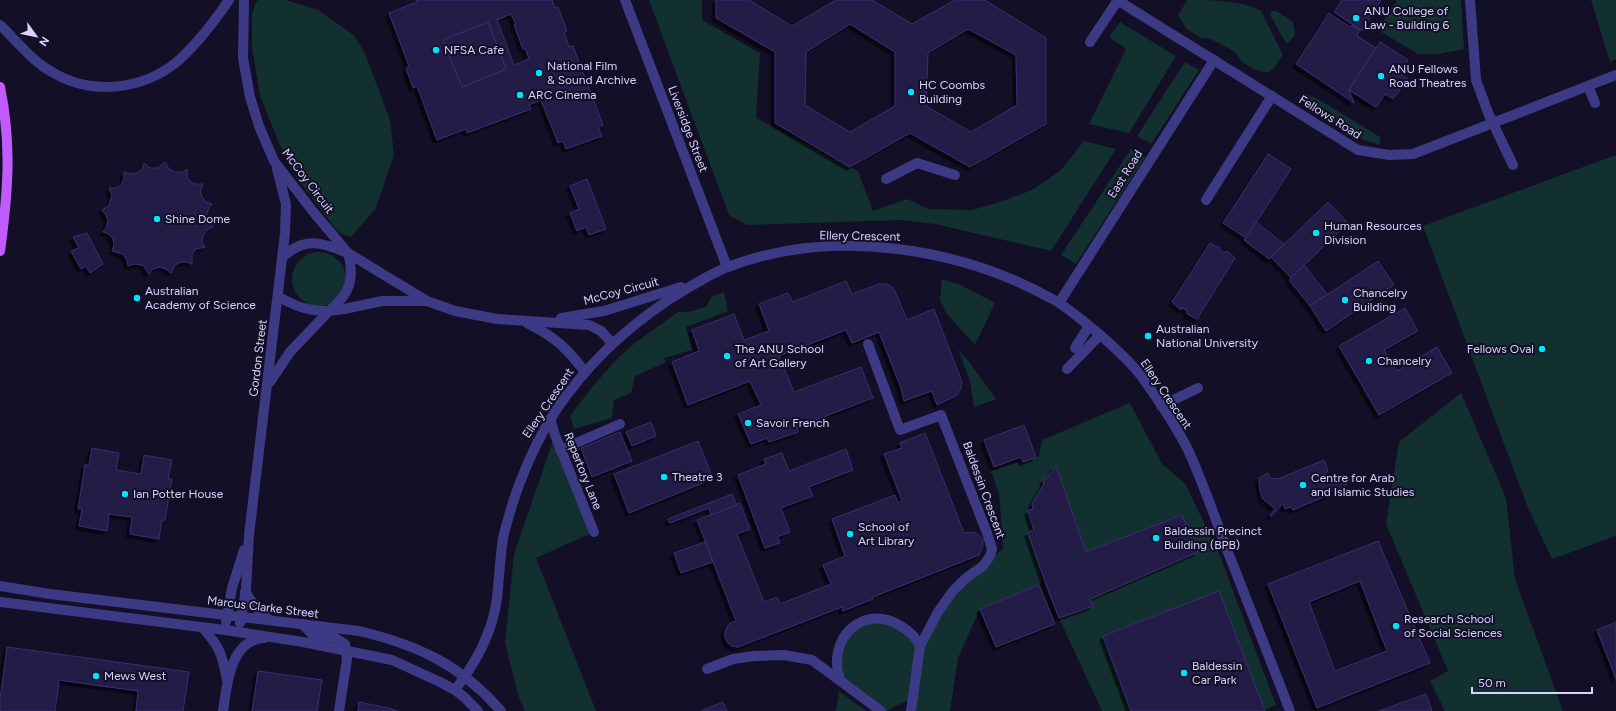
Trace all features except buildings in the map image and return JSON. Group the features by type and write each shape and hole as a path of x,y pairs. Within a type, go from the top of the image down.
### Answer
{"main road":[{"path":"0,87 8,138 4,162 0,251"}],"street":[{"path":"0,25 35,60 59,76 74,82 93,86 121,86 148,79 167,69 178,61 204,34 229,0"},
{"name":"McCoy Circuit","path":"244,0 243,58 250,97 259,126 274,161 305,202 348,253 352,270 349,286 342,298 329,311"},
{"name":"Liversidge Street","path":"625,0 727,267"},
{"path":"1090,42 1118,0"},
{"name":"Fellows Road","path":"1118,0 1358,150 1389,155 1413,154 1616,75"},
{"path":"1470,0 1476,80 1493,123 1513,165"},
{"name":"East Road","path":"1059,303 1214,60"},
{"path":"1588,86 1595,103"},
{"path":"1206,200 1272,96"},
{"name":"Gordon Street","path":"239,632 245,592 249,535 286,233 286,204 274,161"},
{"path":"886,179 917,163 955,176"},
{"name":"McCoy Circuit","path":"283,257 297,247 312,243 328,245 348,253 427,301 465,314 497,320 577,323 588,325 601,331 612,343"},
{"name":"Ellery Crescent","path":"455,690 465,677 486,641 497,599 504,536 519,483 532,450 550,419 585,372 612,343 651,312 699,281 727,267 766,255 806,249 870,247 902,248 956,260 1006,276 1059,303 1115,348 1140,375 1162,406 1188,449 1290,711"},
{"name":"McCoy Circuit","path":"526,322 604,312 699,281"},
{"name":"McCoy Circuit","path":"279,297 295,306 305,309 329,311 382,301 427,301"},
{"path":"268,386 290,352 329,311"},
{"name":"McCoy Circuit","path":"526,322 563,345 585,372"},
{"path":"1075,348 1089,326"},
{"path":"1067,368 1100,335"},
{"name":"Baldessin Crescent","path":"868,344 900,430 941,415 987,532 992,549 990,556 983,566 966,578 952,592 938,612 920,646 910,711"},
{"path":"1162,406 1198,388"},
{"name":"Repertory Lane","path":"550,419 560,450 594,532"},
{"path":"560,450 620,424"},
{"name":"Gordon Street","path":"225,630 232,588 249,535"},
{"name":"Marcus Clarke Street","path":"0,586 50,594 360,631 391,639 446,663 486,694 501,711"},
{"path":"245,592 258,610 269,620"},
{"path":"0,602 239,632 347,650 392,660 455,690 478,711"},
{"path":"840,680 837,667 837,652 844,636 859,623 865,620 878,619 891,621 907,630 920,646"},
{"path":"302,624 313,635 330,637 340,640 345,644 347,659 339,711"},
{"path":"202,627 215,641 220,651 227,682"},
{"path":"223,711 227,682 236,657 244,645 258,638 270,637"},
{"path":"707,669 733,659 754,656 784,655 812,660 881,711"}],"green space":[{"path":"258,0 286,0 318,10 355,36 366,56 390,120 394,155 376,208 351,237 338,232 300,182 279,143 260,96 252,47 252,14"},
{"path":"649,0 702,0 702,20 760,53 756,118 858,171 873,211 907,199 928,209 972,210 1003,201 1032,190 1061,170 1084,141 1116,149 1051,251 935,224 902,220 747,225 729,215"},
{"path":"1187,0 1235,3 1253,7 1261,11 1283,55 1274,68 1269,72 1254,69 1242,62 1235,52 1225,46 1208,38 1201,38 1187,29 1178,16"},
{"path":"1397,0 1461,0 1464,49 1439,54 1418,54 1378,30"},
{"path":"1591,0 1616,0 1616,59 1610,62"},
{"path":"1272,11 1276,11 1293,22 1295,35 1289,42 1287,43 1284,40 1270,14"},
{"path":"1120,22 1176,56 1129,133 1089,124 1126,49 1109,37"},
{"path":"1185,62 1199,70 1151,144 1137,136"},
{"path":"1305,94 1318,99 1380,137 1380,145 1362,139 1307,105"},
{"path":"1131,149 1145,157 1076,264 1061,255"},
{"name":"Fellows Oval","path":"1616,155 1616,536 1552,559 1528,508 1423,226"},
{"path":"319,252 329,254 338,260 344,269 346,279 344,289 338,298 329,304 319,306 309,304 300,298 294,289 292,279 294,269 300,260 309,254"},
{"path":"942,279 961,285 995,303 975,345 947,314 940,300"},
{"path":"724,292 728,311 686,327 692,350 664,358 666,362 635,376 631,393 614,400 612,418 574,429 570,416 593,386 616,360 636,342 678,312 687,312 706,307 712,296"},
{"path":"958,349 996,399 974,407 970,381"},
{"path":"1461,393 1506,498 1515,579 1563,711 1445,711 1430,681 1448,671 1386,524 1399,442"},
{"path":"1130,403 1162,464 1185,483 1220,556 1276,705 1264,710 1219,591 1103,636 1131,711 1102,711 1059,618 1092,606 1090,599 1198,552 1181,515 1086,552 1056,467 1048,477 1043,480 1044,484 1032,504 1033,509 1028,511 1042,581 1039,585 980,609 958,658 950,711 911,711 912,698 886,711 881,711 840,680 841,642 848,631 885,619 917,641 938,612 1003,548 999,494 991,471 1039,456 1042,440"},
{"path":"555,435 594,532 536,558 596,711 525,711 519,698 505,643 514,554"},
{"path":"839,691 866,711 836,711"}],"place":[{"name":"ANU College of Law - Building 6","path":"1356,18"},
{"name":"NFSA Cafe","path":"436,50"},
{"name":"National Film & Sound Archive","path":"539,73"},
{"name":"ANU Fellows Road Theatres","path":"1381,76"},
{"name":"HC Coombs Building","path":"911,92"},
{"name":"ARC Cinema","path":"520,95"},
{"name":"Shine Dome","path":"157,219"},
{"name":"Human Resources Division","path":"1316,233"},
{"name":"Australian Academy of Science","path":"137,298"},
{"name":"Chancelry Building","path":"1345,300"},
{"name":"Australian National University","path":"1148,336"},
{"name":"Fellows Oval","path":"1542,349"},
{"name":"The ANU School of Art Gallery","path":"727,356"},
{"name":"Chancelry","path":"1369,361"},
{"name":"Savoir French","path":"748,423"},
{"name":"Theatre 3","path":"664,477"},
{"name":"Centre for Arab and Islamic Studies","path":"1303,485"},
{"name":"Ian Potter House","path":"125,494"},
{"name":"School of Art Library","path":"850,534"},
{"name":"Baldessin Precinct Building (BPB)","path":"1156,538"},
{"name":"Research School of Social Sciences","path":"1396,626"},
{"name":"Baldessin Car Park","path":"1184,673"},
{"name":"Mews West","path":"96,676"}]}
